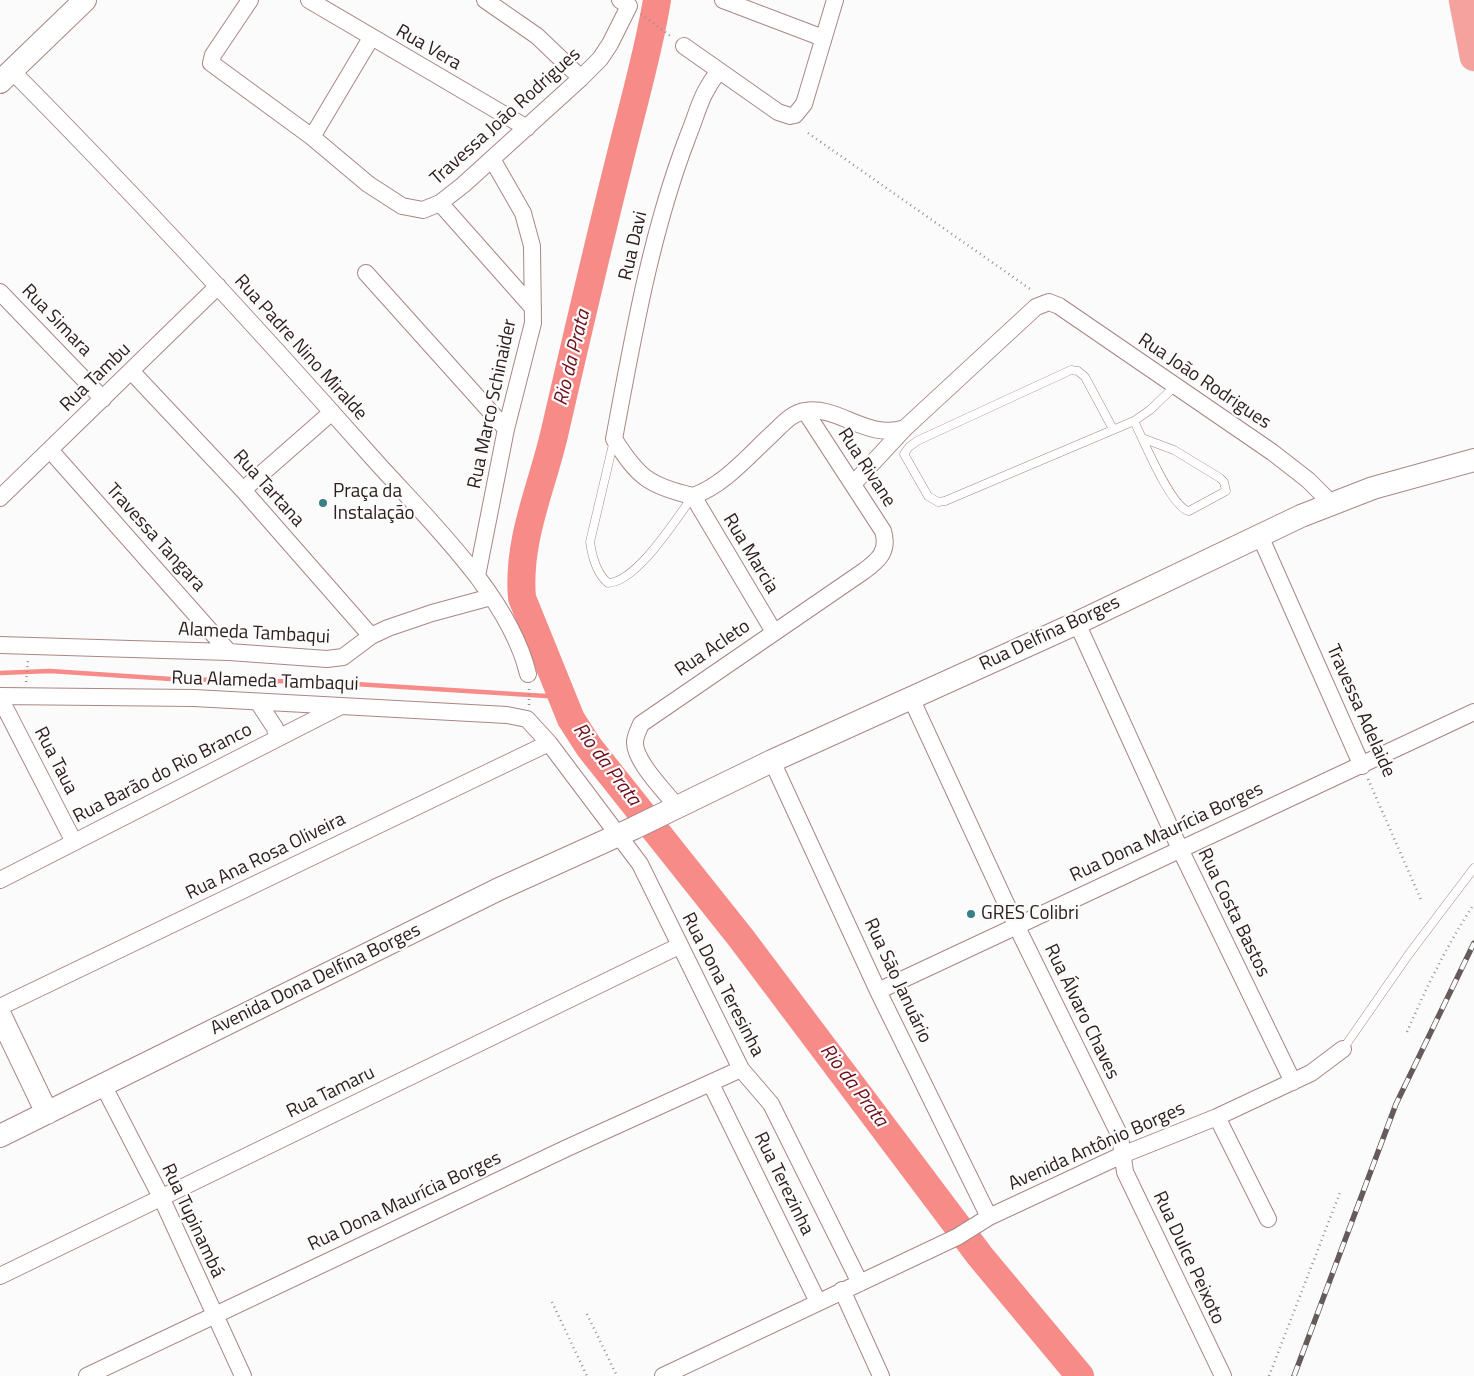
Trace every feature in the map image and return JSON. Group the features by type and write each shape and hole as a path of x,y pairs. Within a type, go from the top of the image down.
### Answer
{"highway":[{"path":"1463,0 1474,57"}],"street":[{"path":"6,76 85,0"},
{"name":"Travessa Joāo Rodrigues","path":"250,0 213,55 211,62 215,67 312,137 352,172 402,206 423,210 440,203 527,128 581,78 600,59 630,6"},
{"name":"Rua Vera","path":"309,0 370,38 527,128"},
{"path":"486,0 537,36 581,78"},
{"path":"724,0 823,38"},
{"path":"678,41 778,112 790,116 795,115 804,104 835,0"},
{"path":"312,137 370,38"},
{"name":"Rua Davi","path":"614,439 638,318 672,178 703,93 720,71"},
{"name":"Rua Padre Nino Miralde","path":"6,76 112,173 218,286 477,576 520,645 529,680"},
{"name":"Rua Marco Schinaider","path":"477,576 506,429 533,324 532,246 526,221 516,198 492,159"},
{"path":"440,203 533,308"},
{"path":"366,273 506,429"},
{"name":"Rua Tambu","path":"0,498 104,399 218,286"},
{"name":"Rua Simara","path":"0,292 104,399"},
{"path":"854,483 905,428 1036,307 1049,302"},
{"name":"Rua João Rodrigues","path":"1049,302 1059,306 1294,468 1331,503"},
{"name":"Rua Tartana","path":"131,371 243,490 372,636"},
{"path":"805,411 829,414 884,432 905,428"},
{"name":"Rua Davi","path":"693,496 721,480 788,419 805,411"},
{"name":"Rua Rivane","path":"805,411 884,531 885,549"},
{"path":"243,490 332,412"},
{"path":"614,439 635,469 649,481 668,491 693,496"},
{"name":"Travessa Tangara","path":"50,450 230,652"},
{"name":"Rua Delfina Borges","path":"626,832 772,761 1077,623 1331,503 1373,488 1474,460"},
{"name":"Rua Marcia","path":"693,496 774,632"},
{"name":"Travessa Adelaide","path":"1260,536 1362,766"},
{"name":"Rua Acleto","path":"671,810 641,761 636,749 634,741 641,724 864,571 878,560 885,549"},
{"name":"Alameda Tambaqui","path":"0,645 230,652 326,659 343,657 372,636 407,620 491,597"},
{"name":"Rua Costa Bastos","path":"1077,623 1180,849 1293,1082"},
{"name":"Rua Alameda Tambaqui","path":"0,697 194,698 507,715 528,713"},
{"name":"Rua Taua","path":"0,697 74,842"},
{"name":"Rua Álvaro Chaves","path":"912,698 1016,925 1120,1136 1122,1154"},
{"path":"258,702 275,728 277,739"},
{"name":"Rua Barão do Rio Branco","path":"0,880 344,705"},
{"name":"Rua Dona Maurícia Borges","path":"878,991 1474,712"},
{"name":"Rua Dona Teresinha","path":"528,713 549,743 626,832 679,946 741,1069 771,1104 860,1283"},
{"name":"Rua Ana Rosa Oliveira","path":"0,1007 549,743"},
{"name":"Rua Sāo Januário","path":"772,761 983,1221"},
{"name":"Avenida Dona Delfina Borges","path":"0,1136 496,890 626,832"},
{"name":"Rua Tamaru","path":"0,1276 679,946"},
{"path":"0,1015 47,1113"},
{"name":"Avenida Antônio Borges","path":"663,1376 957,1237 983,1221 1122,1154 1217,1117 1293,1082 1311,1073 1343,1049"},
{"name":"Rua Dona Maurícia Borges","path":"87,1376 567,1148 741,1069"},
{"name":"Rua Terezinha","path":"711,1084 818,1302"},
{"name":"Rua Tupinambá","path":"104,1085 161,1198 243,1376"},
{"path":"1217,1117 1268,1219"},
{"name":"Rua Dulce Peixoto","path":"1122,1154 1125,1172 1223,1376"},
{"path":"842,1290 881,1376"}],"lane":[{"path":"1113,429 1085,377 1078,371 1071,370 917,441 904,454 928,496 938,502 1134,421 1150,410 1174,387"},
{"path":"1134,421 1142,438 1169,490 1184,509 1192,510 1226,491 1224,482 1220,478 1174,450 1142,438"},
{"name":"Rua Davi","path":"614,439 590,542 592,555 602,578 608,583 617,583 644,559 693,496"},
{"name":"Avenida Antônio Borges","path":"1343,1049 1409,954 1474,868"}],"path":[{"path":"630,6 678,41"},
{"path":"808,133 1049,302"},
{"path":"24,691 28,658"},
{"path":"528,713 529,680"},
{"name":"Travessa Adelaide","path":"1362,766 1422,902"},
{"path":"1407,1032 1429,982 1457,930 1474,904"},
{"path":"1269,1376 1341,1190"},
{"path":"552,1302 587,1376"},
{"path":"587,1314 618,1376"}],"waterway":[{"name":"Rio da Prata","path":"657,0 554,435 526,536 521,577 522,598 571,719 589,747 741,938 980,1256 1080,1376"},
{"path":"0,673 50,671 171,679 323,682 562,697"}],"railway":[{"path":"1294,1376 1396,1104 1474,943"}],"place":[{"name":"Praça da Instalação","path":"323,503"},
{"name":"GRES Colibri","path":"971,914"}]}
